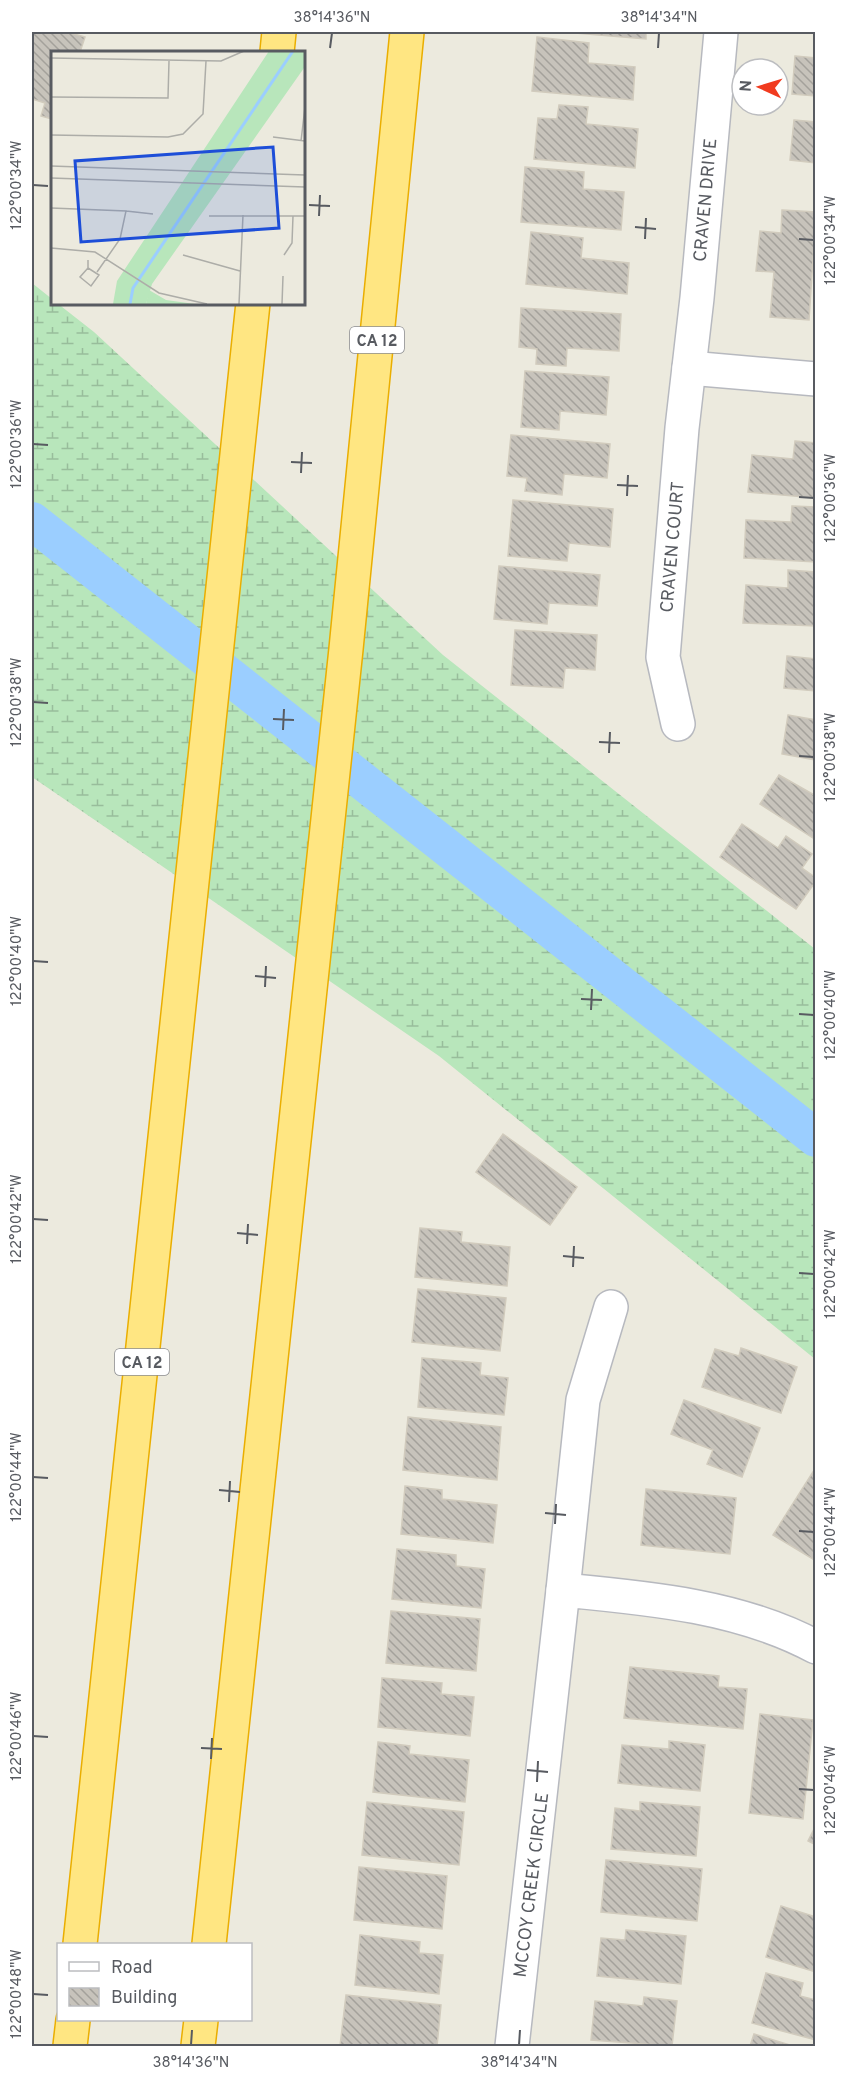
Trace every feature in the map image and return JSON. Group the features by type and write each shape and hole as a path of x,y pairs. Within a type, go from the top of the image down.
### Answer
{"highway":[{"path":"277,51 279,32"},
{"name":"CA 12","path":"209,1943 346,649 407,32"},
{"name":"CA 12","path":"80,1943 228,561 253,304"},
{"path":"70,2046 73,2021"},
{"path":"198,2046 201,2021"}],"street":[{"name":"CRAVEN DRIVE","path":"689,368 721,32"},
{"path":"689,368 816,379"},
{"name":"CRAVEN COURT","path":"678,724 663,657 689,368"},
{"name":"MCCOY CREEK CIRCLE","path":"512,2046 583,1400 611,1307"},
{"path":"563,1590 698,1607 784,1630 816,1647"}],"green space":[{"path":"32,283 51,298 51,304 58,304 94,332 443,655 815,949 815,1359 439,1056 32,777"}],"building":[{"path":"32,32 67,32 85,37 80,51 51,51 51,119 41,116 45,103 32,99"},
{"path":"563,32 646,32 646,39"},
{"path":"537,37 589,43 588,63 635,67 633,100 532,91"},
{"path":"795,56 816,58 816,96 792,94"},
{"path":"559,105 588,107 586,124 638,129 635,168 534,159 538,118 557,119"},
{"path":"794,120 816,122 816,163 790,160"},
{"path":"525,167 584,172 583,189 624,192 621,230 521,222"},
{"path":"782,210 816,212 809,320 770,317 774,272 756,271 760,231 781,233"},
{"path":"531,232 583,238 581,258 629,263 627,294 526,284"},
{"path":"521,308 621,314 619,351 567,348 566,366 536,364 537,349 519,347"},
{"path":"525,371 609,377 606,415 560,411 559,430 521,427"},
{"path":"511,435 610,444 607,478 564,474 562,495 525,491 527,478 507,476"},
{"path":"795,441 816,443 816,498 748,492 752,455 793,459"},
{"path":"513,500 613,509 610,547 569,543 567,561 508,556"},
{"path":"792,506 816,507 816,562 744,558 746,520 791,522"},
{"path":"499,566 600,575 597,606 549,603 547,624 494,619"},
{"path":"788,570 816,572 816,626 743,623 746,585 788,588"},
{"path":"515,630 597,635 595,670 565,668 563,688 511,685"},
{"path":"787,656 816,659 816,691 784,688"},
{"path":"788,715 816,720 816,760 782,754"},
{"path":"779,775 816,796 816,840 760,804"},
{"path":"742,824 778,848 786,836 812,854 802,868 816,878 816,881 796,909 720,857"},
{"path":"503,1134 577,1187 550,1225 476,1172"},
{"path":"420,1228 462,1232 461,1242 510,1247 507,1286 415,1277"},
{"path":"418,1289 506,1298 500,1351 412,1342"},
{"path":"741,1348 797,1367 781,1413 702,1387 715,1349 739,1356"},
{"path":"422,1358 481,1363 480,1375 508,1378 504,1415 418,1407"},
{"path":"684,1400 760,1428 742,1477 707,1464 713,1450 671,1434"},
{"path":"408,1417 501,1427 497,1480 403,1470"},
{"path":"816,1467 816,1561 773,1535"},
{"path":"405,1486 442,1490 442,1499 497,1505 493,1543 401,1534"},
{"path":"646,1489 736,1498 730,1554 641,1545"},
{"path":"397,1549 456,1555 456,1566 485,1569 481,1608 392,1599"},
{"path":"391,1611 480,1619 476,1671 386,1663"},
{"path":"630,1667 719,1676 718,1687 747,1689 743,1729 624,1718"},
{"path":"382,1678 442,1683 441,1694 474,1697 470,1736 378,1727"},
{"path":"760,1714 813,1720 803,1819 749,1813"},
{"path":"669,1741 705,1745 700,1791 618,1783 622,1745 669,1749"},
{"path":"378,1742 410,1746 409,1754 469,1760 465,1802 373,1792"},
{"path":"367,1802 464,1812 459,1865 362,1855"},
{"path":"640,1802 700,1807 696,1856 611,1849 615,1808 640,1811"},
{"path":"816,1825 816,1845 808,1841"},
{"path":"606,1860 702,1869 697,1921 601,1912"},
{"path":"359,1867 447,1876 442,1929 354,1920"},
{"path":"781,1906 816,1917 816,1972 766,1957"},
{"path":"626,1930 686,1936 681,1984 597,1976 601,1938 625,1940"},
{"path":"360,1935 420,1942 419,1953 443,1955 439,1994 355,1985"},
{"path":"766,1973 803,1983 800,1996 816,2000 816,2040 752,2023"},
{"path":"346,1995 441,2005 437,2046 340,2046"},
{"path":"644,1997 677,2001 672,2046 591,2040 595,2001 643,2006"},
{"path":"754,2034 793,2046 750,2046"}],"waterway":[{"path":"32,521 816,1138"}]}
